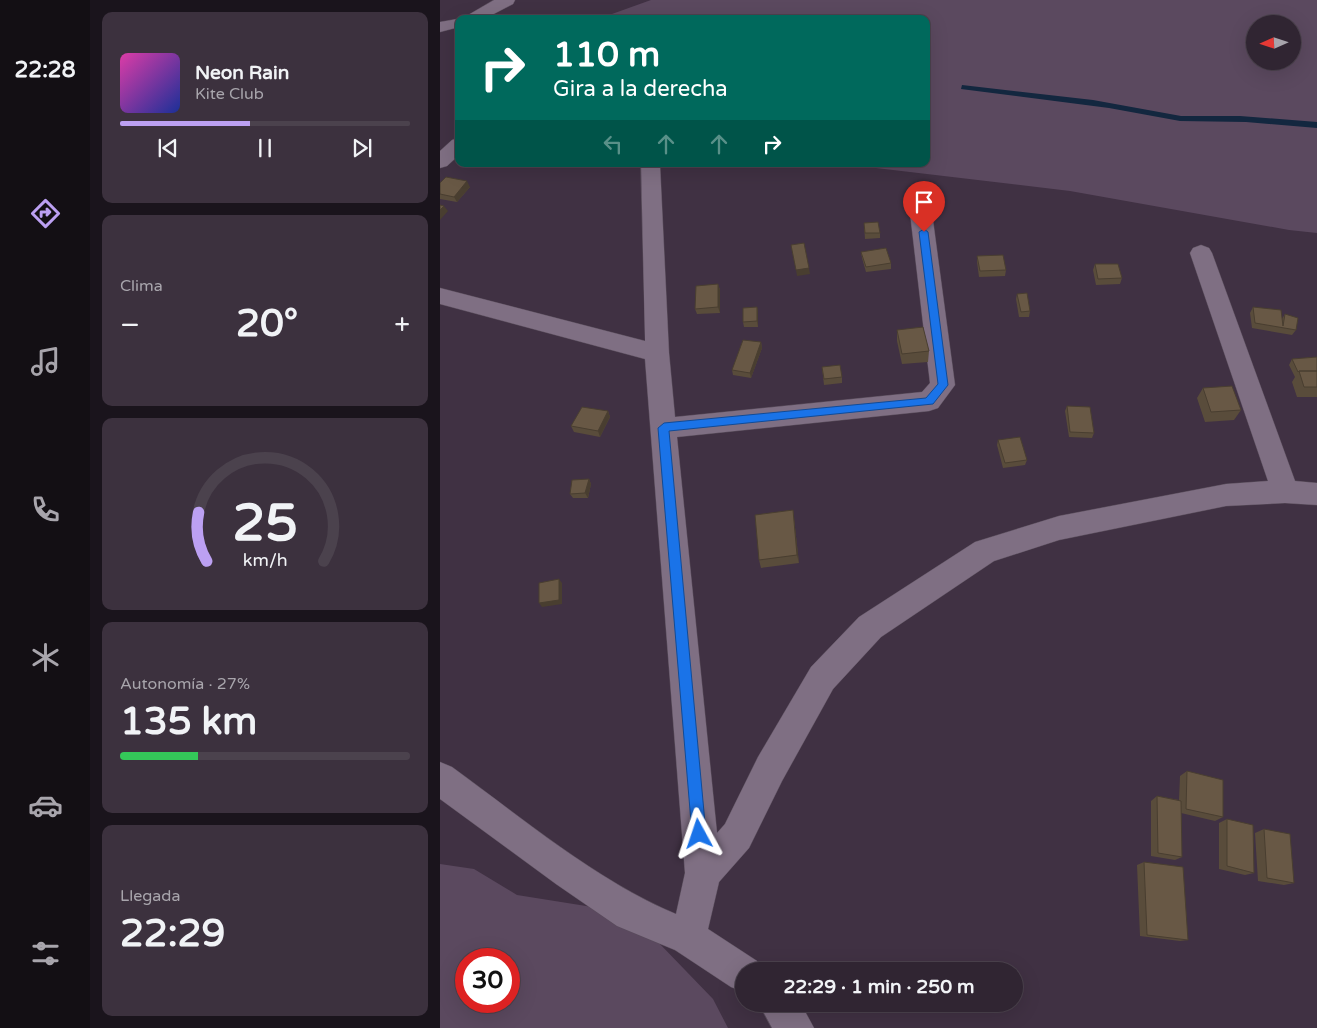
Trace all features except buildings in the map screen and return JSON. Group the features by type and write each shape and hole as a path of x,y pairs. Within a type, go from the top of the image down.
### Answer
{"street":[{"path":"479,15 507,0"},
{"path":"440,27 455,23"},
{"path":"440,162 455,148"},
{"path":"650,167 657,353 703,873 688,937"},
{"path":"664,428 929,402 943,385 921,214"},
{"path":"1201,253 1285,492"},
{"path":"440,296 657,353"},
{"path":"703,873 737,836 770,768 822,678 870,627 985,551 1058,528 1226,496 1285,492 1317,494"},
{"path":"440,779 568,872 630,913 688,937 735,968"},
{"path":"784,1012 795,1028"}],"shaded area":[{"path":"651,0 1317,0 1317,233 1289,230 1070,191 867,167 930,167 930,15 609,15"},
{"path":"440,864 474,869 517,895 630,913 713,999 728,1028 440,1028"}],"water":[{"path":"962,85 1093,100 1181,116 1240,116 1317,122 1317,128 1246,122 1180,121 1109,108 961,89"}],"route":[{"path":"699,834 664,428 929,402 943,385 924,232"}]}
